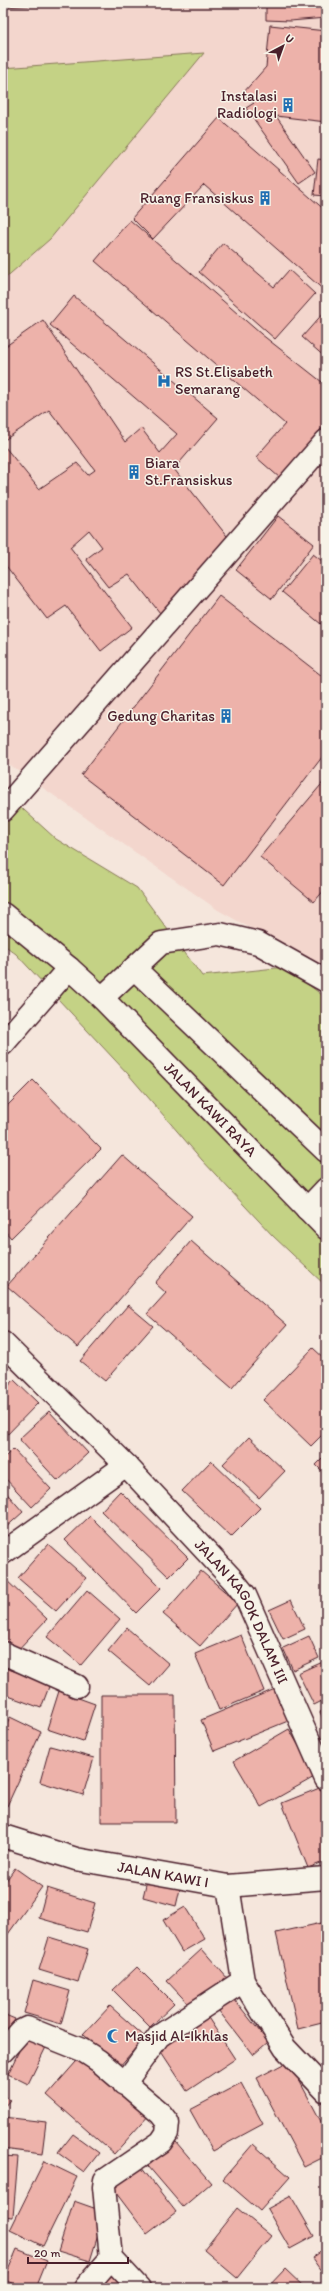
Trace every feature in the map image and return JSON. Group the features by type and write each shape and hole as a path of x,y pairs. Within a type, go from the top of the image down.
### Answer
{"street":[{"path":"3,810 326,441"},
{"name":"JALAN KAWI RAYA","path":"3,914 69,968 102,998 326,1228"},
{"path":"102,998 161,943 220,934 258,943 326,981"},
{"path":"3,1044 69,968"},
{"path":"134,968 326,1151"},
{"path":"307,1209 326,1189"},
{"name":"JALAN KAGOK DALAM III","path":"3,1343 126,1465 233,1580 245,1595 326,1779"},
{"path":"3,1553 126,1465"},
{"path":"3,1653 77,1686"},
{"name":"JALAN KAWI I","path":"3,1836 76,1859 228,1886 326,1878"},
{"path":"228,1886 243,1981 285,2048 326,2090"},
{"path":"124,2084 159,2036 243,1981"},
{"path":"3,2051 21,2031 28,2028 82,2050 99,2060 124,2084 161,2114 168,2123 167,2133 161,2142 105,2180 104,2187 111,2258 139,2288"},
{"path":"85,2288 111,2258"}],"shaded area":[{"name":"RS St.Elisabeth Semarang","path":"3,3 326,3 326,970 218,910 3,760"}],"green space":[{"path":"204,53 50,239 3,280 3,68"},
{"path":"3,791 56,839 137,888 202,976 285,967 326,998 326,1286 273,1236 202,1160 128,1074 16,954 3,944"}],"building":[{"path":"3,3 76,3 3,7"},
{"path":"266,3 326,3 326,18 290,21 266,20"},
{"name":"Instalasi Radiologi","path":"270,25 326,31 326,122 276,116 315,172 299,183 246,108 254,103 243,93 266,67"},
{"name":"Ruang Fransiskus","path":"219,118 326,211 326,292 204,185 153,239 132,218"},
{"path":"318,159 326,160 326,196 314,195"},
{"path":"130,220 261,334 322,382 326,378 326,423 280,478 256,457 285,424 95,261"},
{"path":"223,243 274,287 289,270 315,294 275,339 199,272"},
{"name":"Biara St.Fransiskus","path":"74,296 218,418 174,469 234,545 160,613 129,574 108,587 86,559 102,547 89,530 70,547 132,627 101,651 66,606 47,619 3,562 3,448 5,447 39,489 77,463 88,475 95,470 49,410 3,441 3,348 43,320 125,442 141,428 160,453 177,434 50,325"},
{"path":"326,310 326,358 302,337"},
{"path":"278,516 314,544 272,599 236,570"},
{"path":"313,554 326,564 326,618 321,624 282,592"},
{"name":"Gedung Charitas","path":"219,596 326,679 326,752 224,885 81,775"},
{"path":"326,779 326,807 322,812 326,816 326,888 314,902 260,857"},
{"path":"33,1080 101,1149 11,1238 3,1229 3,1110"},
{"path":"122,1155 192,1216 78,1347 7,1286"},
{"path":"191,1241 287,1325 232,1388 147,1314 166,1293 155,1283"},
{"path":"128,1305 153,1326 105,1381 80,1361"},
{"path":"313,1348 326,1360 326,1431 311,1446 263,1400"},
{"path":"14,1380 38,1403 3,1439 3,1392"},
{"path":"49,1411 88,1453 58,1481 19,1439"},
{"path":"249,1437 285,1471 259,1498 223,1464"},
{"path":"13,1449 51,1489 32,1507 3,1476 3,1459"},
{"path":"326,1455 326,1475 316,1465"},
{"path":"211,1461 260,1508 231,1537 182,1491"},
{"path":"3,1489 23,1512 3,1530"},
{"path":"120,1491 188,1558 169,1577 101,1511"},
{"path":"90,1516 161,1588 136,1613 65,1540"},
{"path":"48,1544 86,1578 56,1611 18,1578"},
{"path":"201,1571 238,1603 200,1646 163,1614"},
{"path":"3,1577 47,1619 12,1656 3,1647"},
{"path":"87,1590 120,1619 81,1665 47,1637"},
{"path":"291,1600 305,1629 283,1639 269,1610"},
{"path":"127,1628 169,1664 150,1686 108,1651"},
{"path":"241,1635 264,1691 219,1710 195,1654"},
{"path":"309,1636 319,1658 293,1670 283,1648"},
{"path":"325,1661 326,1699 314,1705 298,1673"},
{"path":"3,1667 50,1684 41,1708 3,1694"},
{"path":"275,1689 288,1721 214,1751 201,1720"},
{"path":"59,1691 95,1704 83,1741 47,1729"},
{"path":"101,1695 175,1695 176,1822 101,1822"},
{"path":"3,1705 9,1708 3,1722"},
{"path":"326,1709 326,1726 320,1712"},
{"path":"10,1717 41,1732 7,1806 3,1804 3,1731"},
{"path":"289,1729 316,1776 261,1807 234,1761"},
{"path":"50,1746 94,1758 83,1795 40,1782"},
{"path":"322,1787 326,1797 326,1861 308,1868 282,1803"},
{"path":"15,1868 42,1887 3,1941 3,1885"},
{"path":"147,1880 180,1889 176,1906 143,1897"},
{"path":"47,1888 95,1903 87,1932 39,1918"},
{"path":"185,1907 205,1939 182,1952 163,1920"},
{"path":"326,1922 326,2022 298,2029 276,1933"},
{"path":"49,1937 88,1949 78,1982 39,1970"},
{"path":"202,1949 228,1979 194,2010 167,1981"},
{"path":"137,1967 174,2004 150,2027 113,1990"},
{"path":"33,1980 70,1991 61,2024 24,2013"},
{"path":"230,1994 268,2042 253,2055 215,2006"},
{"name":"Masjid Al-Ikhlas","path":"110,2006 145,2037 119,2067 83,2035"},
{"path":"205,2013 235,2059 187,2091 156,2044"},
{"path":"3,2014 15,2019 3,2044"},
{"path":"27,2034 47,2045 28,2084 8,2074"},
{"path":"83,2054 150,2114 114,2154 47,2095"},
{"path":"289,2061 326,2131 326,2156 304,2167 257,2078"},
{"path":"241,2083 263,2124 213,2151 190,2110"},
{"path":"3,2095 10,2100 3,2108"},
{"path":"3,2117 46,2122 42,2154 3,2149"},
{"path":"73,2134 99,2153 84,2172 58,2153"},
{"path":"176,2142 211,2183 183,2207 148,2166"},
{"path":"253,2144 290,2177 260,2211 223,2179"},
{"path":"3,2156 18,2157 13,2217 3,2216"},
{"path":"44,2161 77,2177 43,2246 10,2230"},
{"path":"141,2167 176,2212 147,2234 113,2189"},
{"path":"291,2196 314,2236 290,2249 267,2209"},
{"path":"74,2201 105,2212 90,2261 58,2251"},
{"path":"237,2208 271,2236 237,2278 204,2250"},
{"path":"326,2248 326,2278 312,2258"},
{"path":"17,2249 47,2261 36,2288 24,2288 4,2280"},
{"path":"119,2269 136,2288 98,2288"},
{"path":"285,2269 305,2288 267,2288"}],"place":[{"name":"Instalasi Radiologi","path":"288,105"},
{"name":"Ruang Fransiskus","path":"265,198"},
{"name":"RS St.Elisabeth Semarang","path":"164,381"},
{"name":"Biara St.Fransiskus","path":"134,472"},
{"name":"Gedung Charitas","path":"226,716"},
{"name":"Masjid Al-Ikhlas","path":"114,2036"}]}
